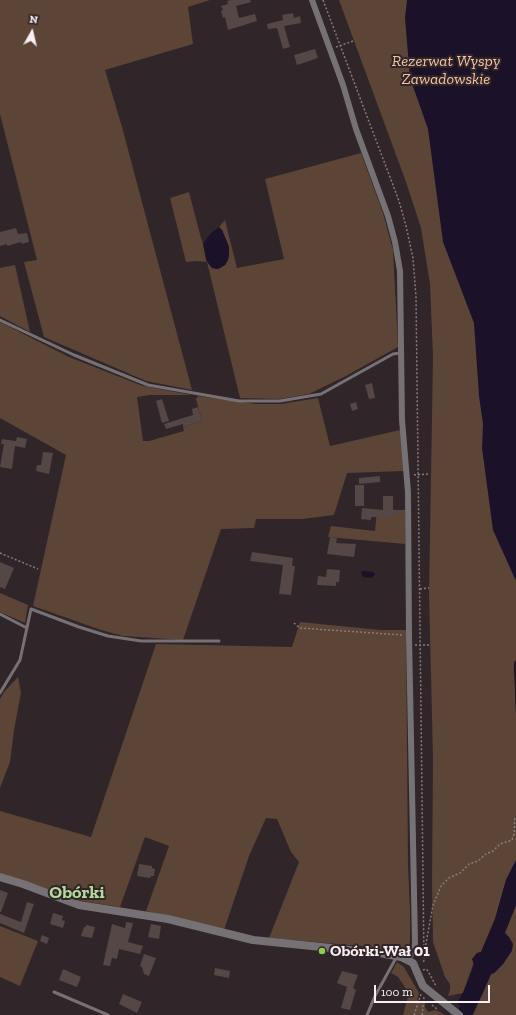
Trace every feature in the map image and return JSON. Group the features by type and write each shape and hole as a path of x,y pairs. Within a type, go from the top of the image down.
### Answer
{"street":[{"path":"312,0 388,216 395,242 400,271 402,420 408,492 409,636 415,943 408,960"},
{"path":"0,877 80,905 168,919 246,938 397,956 413,963 423,986 459,1015"}],"lane":[{"path":"0,320 74,355 148,385 239,401 280,401 321,394 393,354 401,353"},
{"path":"0,693 20,660 31,610 108,636 141,641 219,641"},
{"path":"0,614 27,628"},
{"path":"367,1015 375,996 397,956"},
{"path":"54,992 108,1015"}],"path":[{"path":"341,45 353,41"},
{"path":"418,475 428,474"},
{"path":"0,553 38,569"},
{"path":"420,589 429,588"},
{"path":"294,623 300,628 409,636"},
{"path":"420,646 430,645"},
{"path":"424,953 433,905 441,886 449,878 460,873 469,864 478,861 486,854 493,851 500,844 512,840 515,818"},
{"path":"417,972 426,969 439,991"},
{"path":"414,1015 423,986"},
{"path":"422,1015 423,1001"},
{"path":"432,1005 437,1009"}],"green space":[{"path":"0,0 210,0 188,7 193,44 105,70 122,127 192,390 146,381 44,337 24,262 37,260 0,114"},
{"name":"Rezerwat Wyspy Zawadowskie","path":"339,0 516,0 516,660 514,664 516,714 516,860 506,880 495,919 481,952 477,953 463,993 448,996 450,984 445,977 433,942 433,758 429,594 433,356 430,284 421,228 406,182"},
{"path":"361,153 383,213 393,250 398,347 344,377 309,394 280,399 240,398 207,262 212,268 218,269 225,265 228,260 229,247 222,230 219,227 225,220 237,268 284,259 265,179"},
{"path":"189,192 207,262 186,262 170,198"},
{"path":"15,265 30,332 0,316 0,268"},
{"path":"0,322 69,357 143,386 192,395 150,395 137,397 143,441 149,441 184,431 183,427 202,421 196,399 198,396 256,404 281,404 318,398 330,446 400,430 404,471 347,473 334,515 302,519 256,519 254,528 221,529 183,640 123,636 101,630 33,606 66,455 0,418"},
{"path":"377,510 405,510 405,544 328,537 331,526 375,531"},
{"path":"0,593 28,605 25,623 0,612"},
{"path":"300,622 380,630 406,630 408,864 410,911 410,942 407,950 402,952 361,946 269,938 299,862 291,852 277,819 266,818 249,856 224,930 146,911 169,846 145,837 120,907 70,899 0,874 0,811 91,837 156,644 292,647"},
{"path":"18,677 21,693 10,762 0,788 0,699 4,692"},
{"path":"516,905 516,1015 473,1015 491,974 503,964 512,951 504,933"},
{"path":"0,926 38,941 20,986 0,977"},
{"path":"397,962 404,967 419,993 417,1000 425,1002 425,1007 428,1012 436,1010 445,1015 403,1015 409,993 398,977 391,973"}],"shaded area":[{"path":"407,0 516,0 516,581 493,530 482,448 483,424 479,396 474,323 443,242 428,129 410,78 405,18"},
{"path":"219,227 222,230 229,247 229,255 225,265 218,269 212,268 207,261 203,244 211,233"},
{"path":"362,571 373,572 375,574 371,578 363,577 361,573"},
{"path":"516,660 516,714 514,663"},
{"path":"516,860 516,905 505,933 513,944 512,950 503,964 491,974 472,1015 457,1003 463,993 474,965 472,959 477,953 481,952 495,919 506,880"}],"building":[{"path":"250,0 251,2 236,6 239,18 255,14 257,21 228,30 225,17 223,18 221,11 223,10 221,6 228,4 227,1"},
{"path":"293,13 294,18 300,16 301,23 284,26 290,47 283,49 277,28 268,29 267,24 283,20 282,15"},
{"path":"315,49 318,58 297,65 294,55"},
{"path":"16,228 18,234 27,233 29,242 0,246 0,232"},
{"path":"372,383 375,398 369,399 365,385"},
{"path":"162,399 169,421 162,423 156,401"},
{"path":"356,402 358,409 352,411 350,404"},
{"path":"198,407 202,421 183,427 183,424 166,429 164,424 193,415 192,409"},
{"path":"17,437 27,439 25,448 15,446 12,469 0,467 4,444 1,444 2,439 16,441"},
{"path":"43,452 53,453 49,474 36,471 37,465 41,465"},
{"path":"380,476 380,482 359,484 359,478"},
{"path":"355,485 364,485 364,506 355,506"},
{"path":"383,496 393,496 393,510 396,510 396,517 371,517 371,520 361,519 362,508 383,510"},
{"path":"330,537 337,538 336,543 356,544 354,557 327,554"},
{"path":"252,552 293,558 292,566 295,566 291,595 279,594 283,565 250,561"},
{"path":"0,562 14,568 5,589 0,587"},
{"path":"327,569 340,570 339,582 336,582 336,586 317,585 318,576 326,577"},
{"path":"139,864 152,866 152,868 155,869 154,876 151,876 150,878 137,876"},
{"path":"0,890 8,893 1,912 0,912"},
{"path":"27,902 34,904 24,933 0,923 0,914 21,922"},
{"path":"53,913 63,916 62,920 65,921 63,928 50,924"},
{"path":"126,922 133,923 128,942 143,946 140,954 119,949 117,959 112,958 110,966 103,965 112,924 125,928"},
{"path":"151,924 161,926 159,939 148,937"},
{"path":"86,925 95,927 92,938 81,936"},
{"path":"42,935 49,938 47,944 40,941"},
{"path":"144,954 156,958 149,976 144,974 142,967 140,966"},
{"path":"215,968 230,971 229,978 214,975"},
{"path":"63,969 81,977 77,987 59,980"},
{"path":"342,971 358,975 353,988 356,990 350,1010 341,1008 347,987 337,983"},
{"path":"123,994 142,1002 137,1013 119,1004"}],"waterway":[{"path":"464,1015 472,993"}],"place":[{"name":"Obórki-Wał 01","path":"322,951"}],"district":[{"name":"Obórki","path":"77,893"}]}
